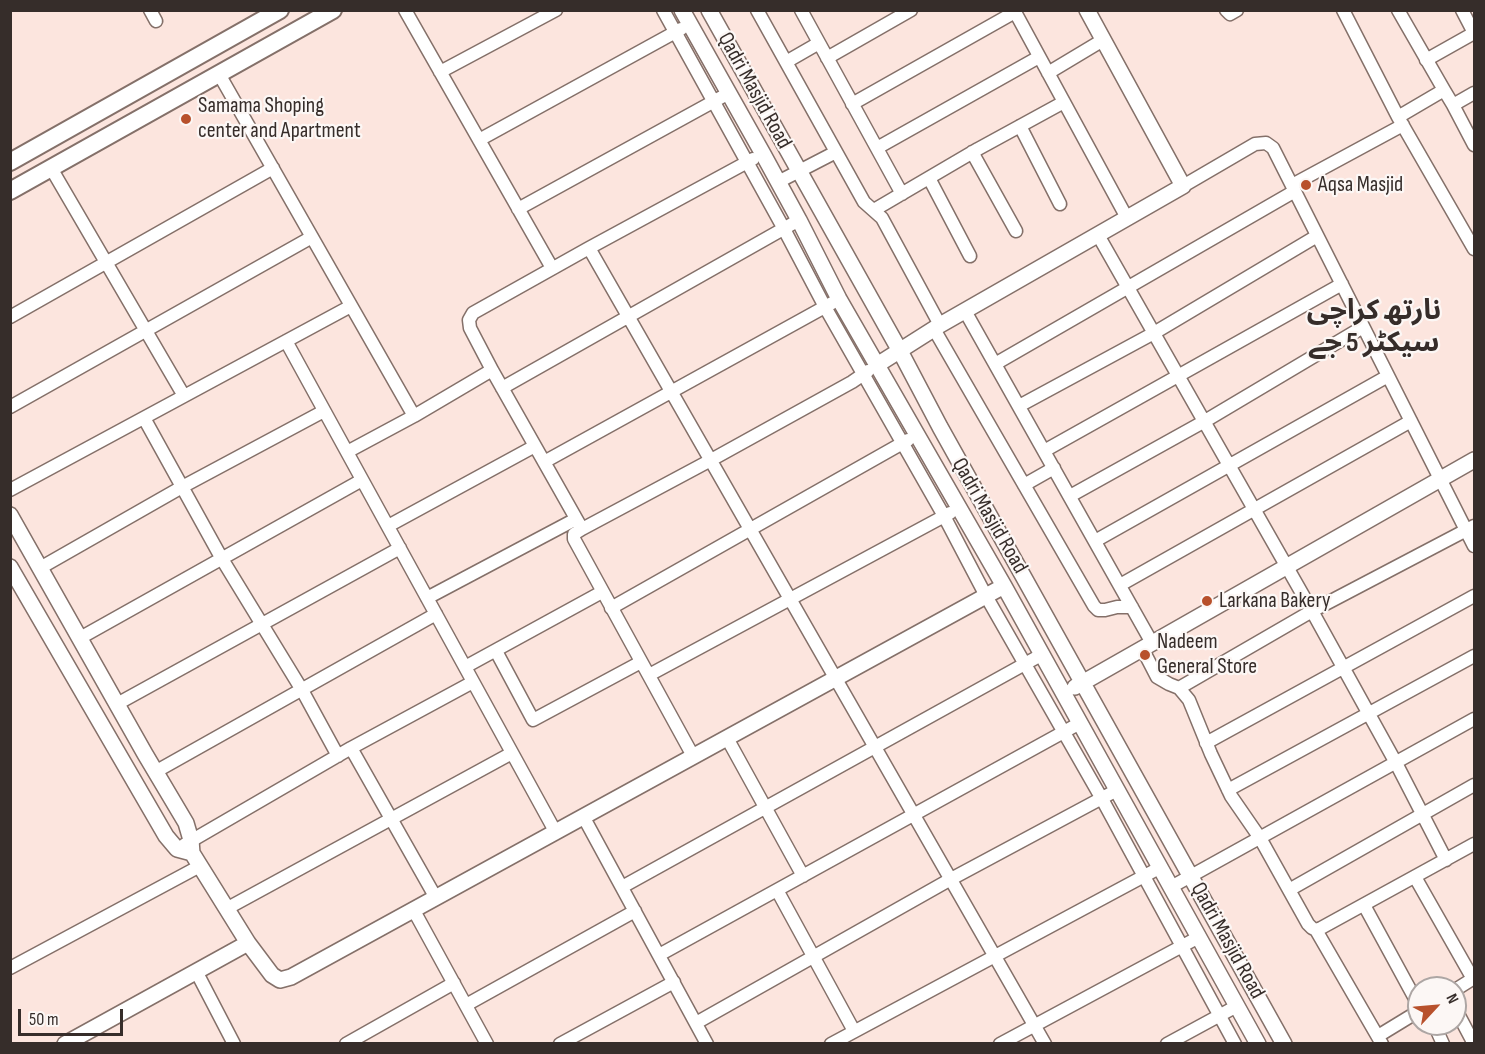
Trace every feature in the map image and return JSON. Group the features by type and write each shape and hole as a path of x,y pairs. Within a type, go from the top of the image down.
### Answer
{"main road":[{"path":"10,162 280,10"},
{"path":"10,191 333,10"}],"street":[{"path":"405,10 552,268"},
{"path":"440,72 556,10"},
{"path":"663,10 825,307 1102,799 1235,1044"},
{"name":"Qadri Masjid Road","path":"710,10 1284,1044"},
{"path":"757,10 864,202 882,218 937,327 1094,606 1098,610 1117,607 1132,608"},
{"path":"827,58 911,10"},
{"path":"1087,10 1183,186"},
{"path":"1226,10 1230,14 1237,10"},
{"path":"1343,10 1401,121 1474,247"},
{"path":"1398,10 1474,145"},
{"path":"1426,60 1474,33 1462,10"},
{"path":"802,11 902,194"},
{"path":"852,104 1014,11 1127,218"},
{"path":"479,140 675,32 686,17"},
{"name":"Qadri Masjid Road","path":"686,17 799,220 839,299 1004,586 1258,1044"},
{"path":"1048,73 1103,40"},
{"path":"786,62 819,43"},
{"path":"877,148 1039,57"},
{"path":"219,74 414,416"},
{"path":"995,364 1293,188 1401,121 1444,90"},
{"path":"518,210 729,93"},
{"path":"1453,105 1474,93"},
{"path":"874,210 972,152 1064,102"},
{"path":"1020,126 1060,204"},
{"path":"427,598 711,460 864,374 937,327 1256,144 1266,143 1273,148 1440,479 1471,528 1474,546"},
{"path":"778,182 836,152"},
{"path":"972,152 1016,231"},
{"path":"579,524 492,370 470,328 469,320 473,313 552,268 763,154"},
{"path":"51,168 184,396"},
{"path":"10,317 273,168"},
{"path":"929,178 970,256"},
{"path":"502,388 799,220"},
{"path":"1098,235 1344,668 1396,762 1446,860"},
{"path":"1019,406 1154,333 1317,236"},
{"path":"10,407 312,237"},
{"path":"589,248 1045,1044"},
{"path":"1044,452 1342,284"},
{"path":"544,462 839,299"},
{"path":"10,490 351,306"},
{"path":"965,311 1120,585 1132,608 1160,680 1179,688 1189,700 1228,790 1260,838 1308,924 1316,930 1380,1040 1407,1020"},
{"path":"1070,496 1205,421 1363,327"},
{"path":"286,341 555,831"},
{"path":"346,452 414,416 492,370"},
{"path":"1095,541 1388,376"},
{"path":"40,568 324,411"},
{"path":"144,418 222,559 302,690 338,756"},
{"path":"1120,585 1411,421"},
{"path":"611,608 917,435"},
{"path":"388,526 535,446"},
{"path":"1064,693 1474,460"},
{"path":"1024,485 1054,468"},
{"path":"80,638 362,480"},
{"path":"649,675 958,508"},
{"path":"10,515 186,823 187,847"},
{"path":"579,524 574,539 693,756"},
{"path":"1179,688 1312,611 1471,528"},
{"path":"117,704 400,548"},
{"path":"10,567 166,836 187,847 248,943 272,975 280,980 291,977 1004,586"},
{"path":"465,667 602,592"},
{"path":"1206,743 1474,596"},
{"path":"155,772 436,614"},
{"path":"496,651 533,720 641,662"},
{"path":"622,887 1041,655"},
{"path":"1228,790 1474,656"},
{"path":"187,847 351,748 473,682"},
{"path":"1171,887 1474,719"},
{"path":"659,955 1080,723"},
{"path":"726,738 803,876"},
{"path":"351,748 436,898"},
{"path":"226,909 512,753"},
{"path":"1288,890 1474,785"},
{"path":"696,1023 951,879 1117,790"},
{"path":"583,816 707,1044"},
{"path":"1316,930 1474,844"},
{"path":"10,968 200,866"},
{"path":"831,1044 849,1037 994,955 1161,867"},
{"path":"1415,877 1474,979"},
{"path":"777,890 813,957 849,1037"},
{"path":"1364,905 1407,984"},
{"path":"414,909 488,1044"},
{"path":"466,1005 635,911"},
{"path":"1000,1044 1198,937"},
{"path":"65,1044 248,943"},
{"path":"196,971 234,1044"},
{"path":"560,1044 674,982"},
{"path":"346,1044 454,983"},
{"path":"1167,1044 1237,1006"}],"place":[{"name":"Samama Shoping center and Apartment","path":"186,119"},
{"name":"Aqsa Masjid","path":"1306,185"},
{"name":"Larkana Bakery","path":"1207,601"},
{"name":"Nadeem General Store","path":"1145,655"}],"district":[{"name":"نارتھ کراچی سیکٹر 5 جے","path":"1374,328"}]}
